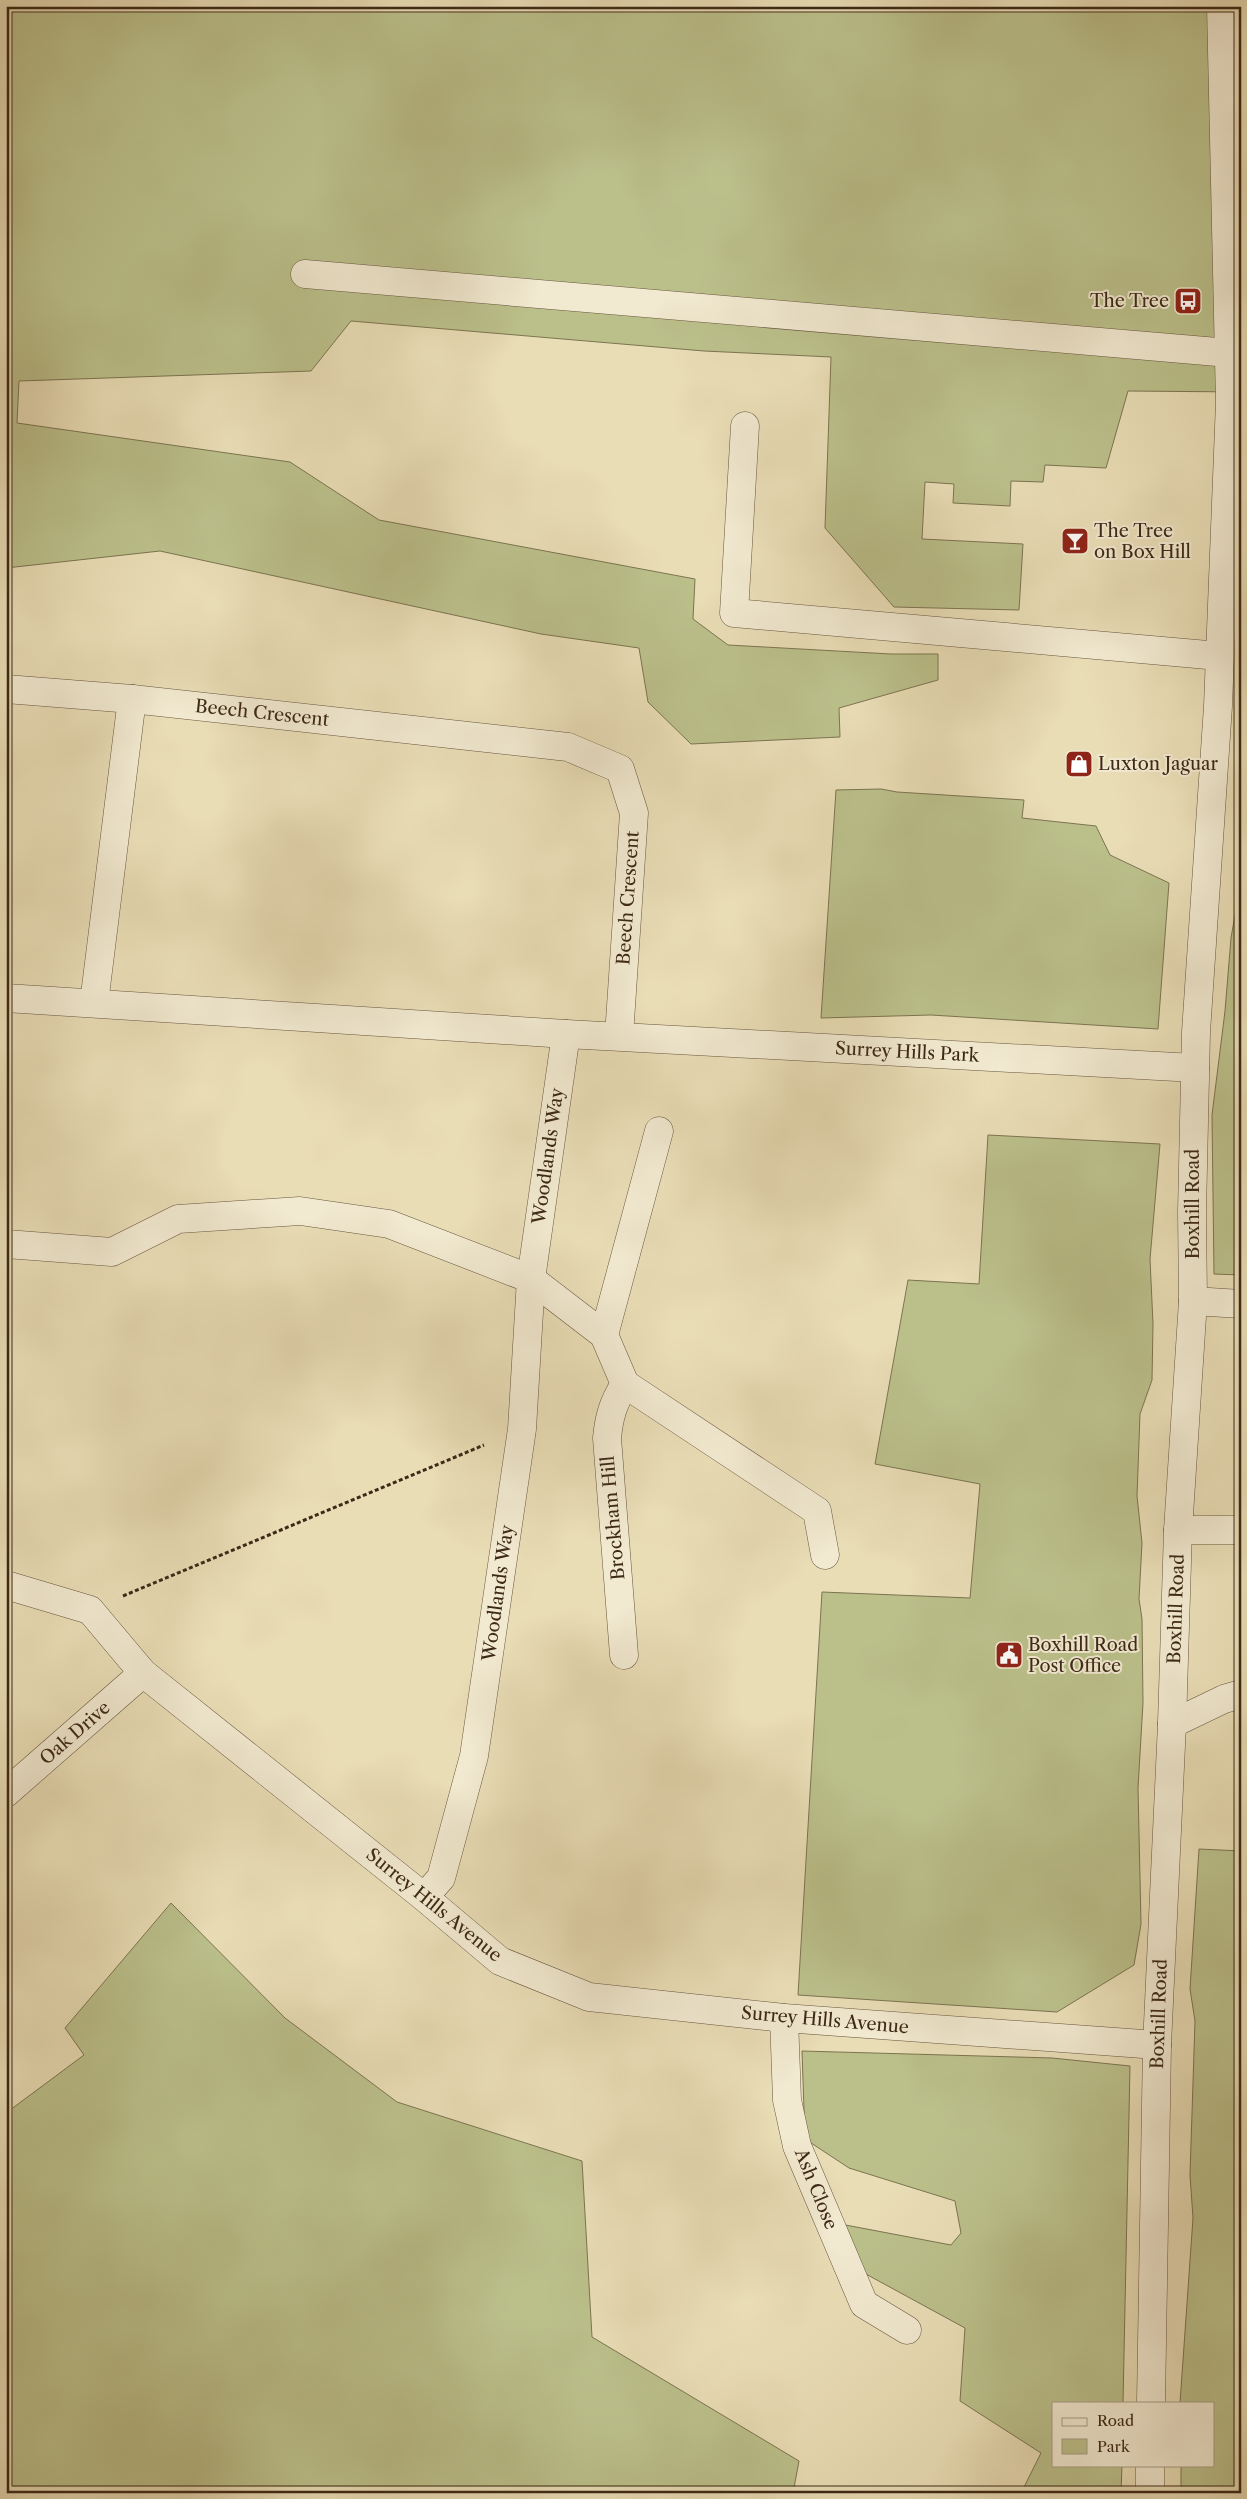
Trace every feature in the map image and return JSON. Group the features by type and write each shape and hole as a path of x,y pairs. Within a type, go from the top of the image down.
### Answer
{"street":[{"name":"Boxhill Road","path":"1151,2402 1157,2045 1172,1724 1178,1530 1193,1301 1192,1212 1195,1068 1218,706 1230,402 1221,6"},
{"path":"305,274 1229,353"},
{"path":"744,426 734,613 1219,656"},
{"name":"Beech Crescent","path":"6,690 132,699 568,747 620,770 634,813 619,1036"},
{"path":"94,1003 132,699"},
{"path":"6,998 619,1036"},
{"name":"Woodlands Way","path":"424,1897 441,1878 474,1756 522,1429 531,1279 566,1034"},
{"name":"Surrey Hills Park","path":"619,1036 1195,1068"},
{"path":"604,1335 658,1131"},
{"path":"6,1244 112,1252 178,1219 300,1212 389,1224 531,1279 604,1335 625,1384 816,1510 825,1555"},
{"path":"1193,1301 1241,1304"},
{"name":"Brockham Hill","path":"624,1655 607,1438 609,1417 614,1402 625,1384"},
{"path":"1178,1530 1241,1530"},
{"path":"6,1585 90,1610"},
{"name":"Surrey Hills Avenue","path":"90,1610 143,1673 424,1897 500,1961 589,1997 784,2018 1157,2045"},
{"name":"Oak Drive","path":"6,1794 143,1673"},
{"path":"1172,1724 1224,1699 1241,1694"},
{"name":"Ash Close","path":"784,2018 787,2100 797,2146 864,2304 907,2330"},
{"path":"1150,2466 1150,2493"}],"path":[{"path":"90,1610 522,1429"}],"green space":[{"path":"6,6 1241,6 1241,392 1128,391 1106,468 1045,465 1043,482 1011,481 1010,506 953,503 954,484 925,482 922,539 1023,544 1019,610 894,607 825,528 831,357 704,351 351,321 311,371 19,381 17,423 290,462 379,520 695,579 693,619 728,645 891,654 938,654 938,680 839,708 840,737 691,744 648,702 639,648 541,634 160,551 6,568"},
{"path":"881,789 897,792 1024,800 1022,818 1096,826 1110,855 1169,883 1158,1029 931,1015 821,1018 836,790"},
{"path":"1241,881 1241,1275 1214,1274 1212,1115 1225,1011 1231,938"},
{"path":"988,1135 1160,1144 1150,1259 1153,1324 1152,1380 1140,1414 1137,1496 1142,1543 1139,1599 1142,1619 1143,1703 1138,1788 1141,1924 1134,1965 1057,2012 798,1995 822,1592 970,1598 980,1484 875,1464 908,1280 979,1284"},
{"path":"1199,1849 1241,1851 1241,2493 1181,2493 1181,2466 1214,2466 1214,2402 1180,2402 1193,2218 1190,2175 1195,2021 1190,1989"},
{"path":"171,1903 285,2018 397,2102 582,2161 592,2337 799,2461 793,2493 6,2493 6,2113 84,2055 65,2028"},
{"path":"802,2051 1052,2058 1130,2066 1123,2402 1052,2402 1052,2466 1122,2466 1121,2493 1021,2493 1041,2453 960,2401 965,2328 853,2267 835,2223 951,2245 961,2233 955,2201 849,2168 805,2139"}],"place":[{"name":"The Tree","path":"1188,301"},
{"name":"The Tree on Box Hill","path":"1075,541"},
{"name":"Luxton Jaguar","path":"1079,764"},
{"name":"Boxhill Road Post Office","path":"1009,1655"}]}
